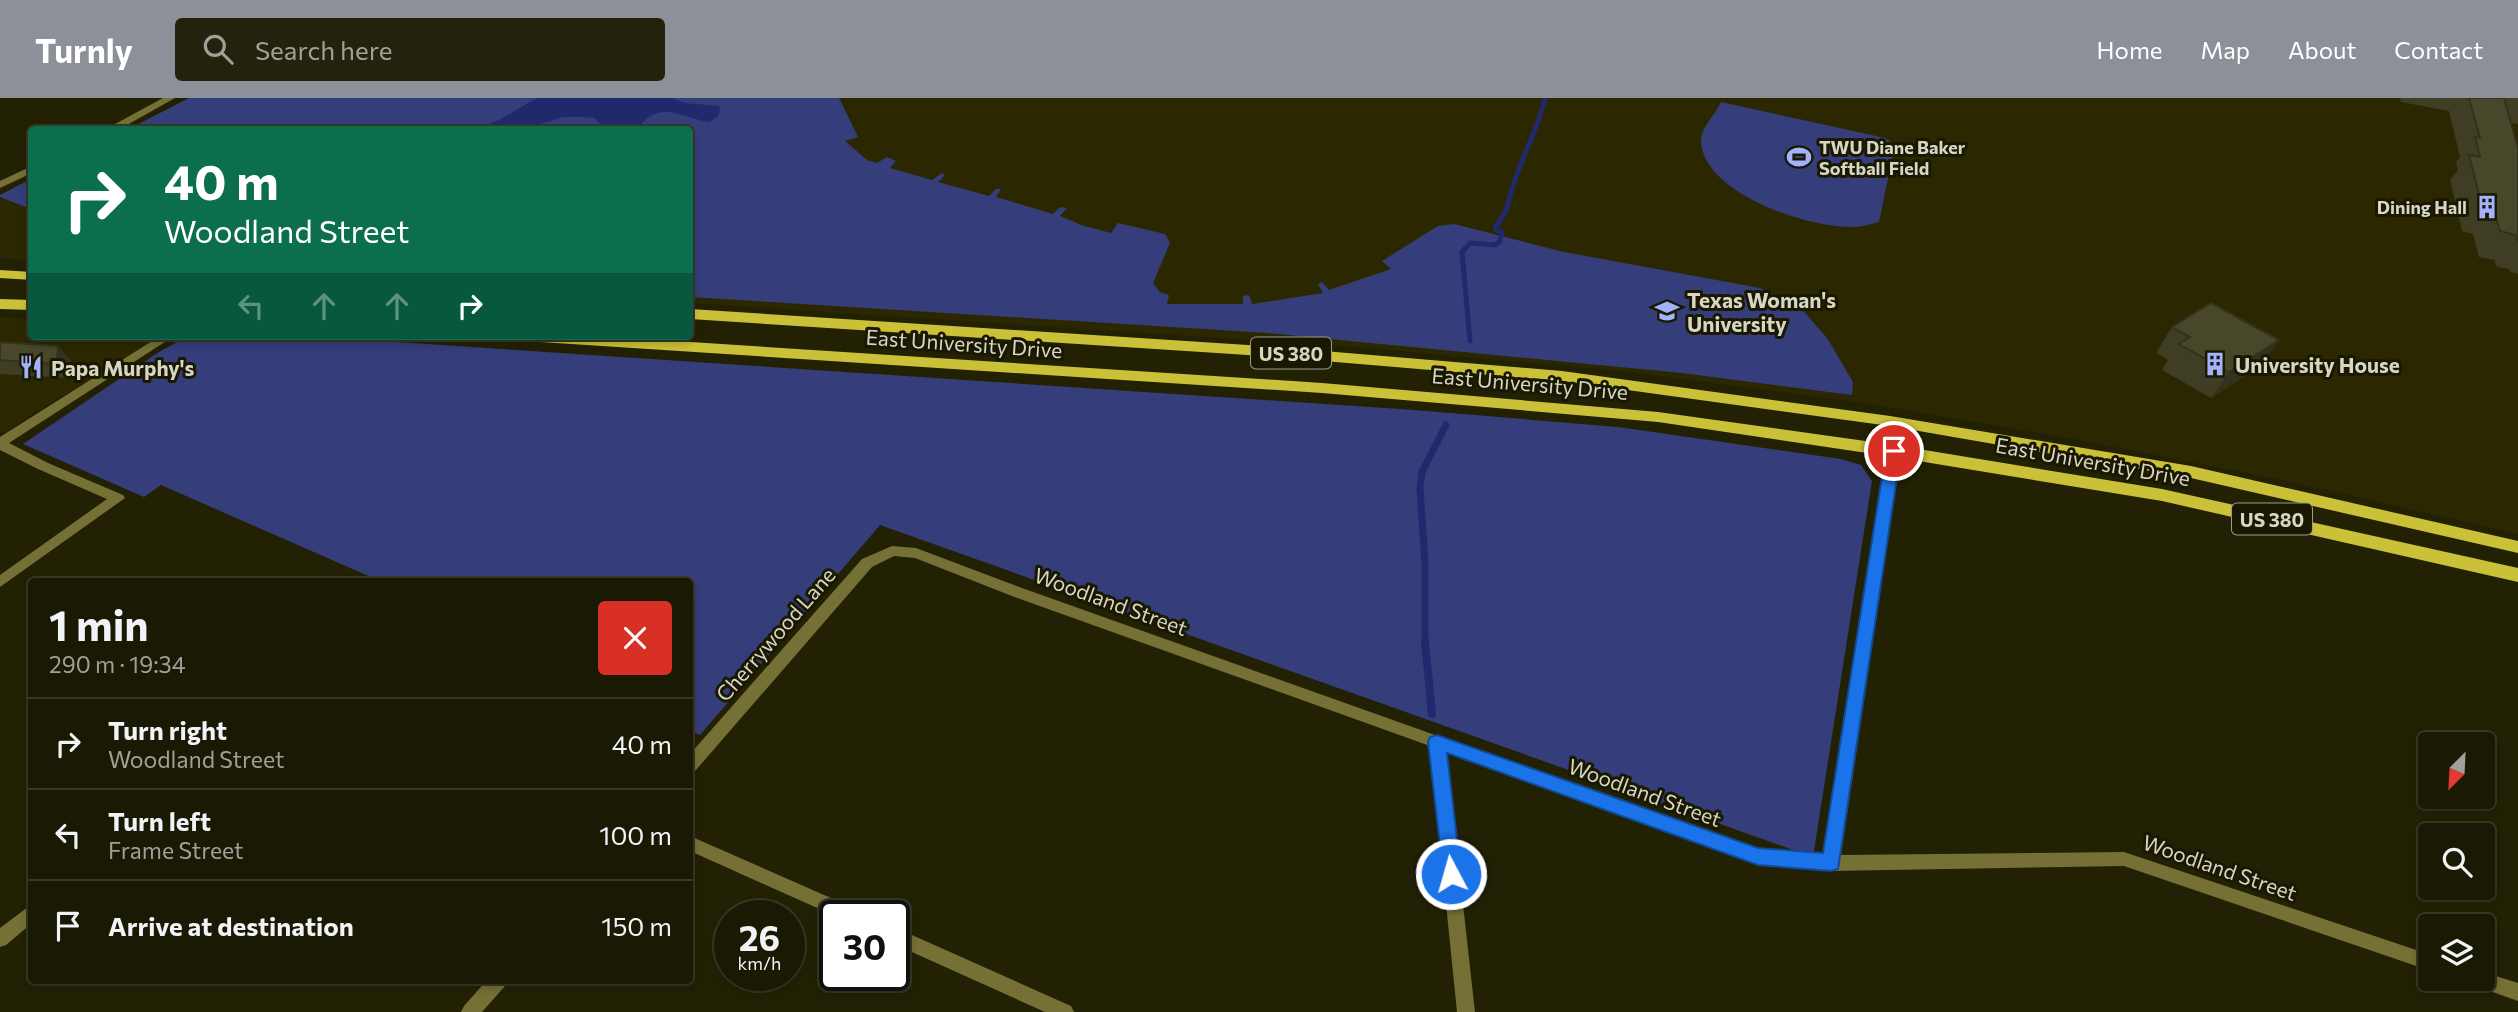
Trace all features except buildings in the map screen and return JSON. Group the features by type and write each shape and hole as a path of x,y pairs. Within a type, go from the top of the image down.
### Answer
{"main road":[{"path":"0,274 28,276"},
{"path":"0,303 28,305"},
{"name":"East University Drive","path":"693,314 1263,351 1549,374 1890,421 2191,472 2518,547"},
{"name":"East University Drive","path":"586,340 1336,389 1658,417 1894,451 2162,495 2518,575"}],"street":[{"path":"117,126 170,98"},
{"path":"0,185 28,171"},
{"path":"0,444 162,340"},
{"path":"1831,863 1894,451 1890,421"},
{"path":"0,444 43,466 118,498 0,582"},
{"name":"Woodland Street","path":"867,563 892,551 916,553 1017,592 1758,857 1831,863 2124,859 2418,959"},
{"name":"Cherrywood Lane","path":"693,756 867,563"},
{"path":"1437,742 1466,1012"},
{"path":"693,844 819,901"},
{"path":"0,939 28,915"},
{"path":"910,942 1065,1012"},
{"path":"470,1012 495,984"},
{"path":"2495,984 2518,992"}],"shaded area":[{"name":"Texas Woman's University","path":"189,98 2518,98 2518,534 2297,483 2085,441 1865,403 1623,371 1344,346 693,303 693,126 135,126"},
{"path":"189,98 839,98 858,137 845,141 867,160 877,163 887,157 896,161 890,168 932,180 942,173 945,175 938,182 989,196 996,189 1001,189 996,197 1053,214 1060,207 1067,208 1060,216 1111,233 1118,223 1165,234 1170,243 1153,283 1160,292 1169,295 1167,304 1243,304 1243,296 1249,295 1252,304 1323,293 1318,284 1322,282 1329,290 1391,269 1382,261 1438,226 1454,224 1564,252 1760,288 1798,305 1827,338 1853,382 1852,395 1682,373 1268,333 693,297 693,126 135,126"},
{"path":"537,98 672,98 685,103 720,106 719,115 710,122 662,112 654,114 640,126 603,126 594,118 563,117 533,126 483,126"},
{"name":"TWU Diane Baker Softball Field","path":"1721,102 1885,138 1895,145 1879,222 1853,227 1813,222 1766,206 1725,182 1710,166 1701,142 1704,130"},
{"path":"28,181 28,260 0,258 0,195"},
{"path":"28,181 28,208 0,195"},
{"path":"0,317 28,319 28,340 150,340 85,385 49,403 6,432 0,432"},
{"path":"181,340 367,340 1414,410 1618,427 1841,459 1861,465 1872,481 1813,857 880,525 700,735 693,732 693,578 373,578 161,485 144,497 23,444"}],"waterway":[{"path":"1470,341 1462,252 1470,243 1495,245 1500,241 1502,232 1496,230 1496,226 1506,211 1545,98"},
{"path":"1425,642 1425,563 1420,488 1422,472 1446,425"},
{"path":"1425,642 1432,714"}],"place":[{"name":"TWU Diane Baker Softball Field","path":"1799,157"},
{"name":"Dining Hall","path":"2487,207"},
{"name":"Texas Woman's University","path":"1667,311"},
{"name":"University House","path":"2215,364"},
{"name":"Papa Murphy's","path":"31,367"}],"route":[{"path":"1451,874 1437,742 1758,857 1831,863 1894,451"}]}
